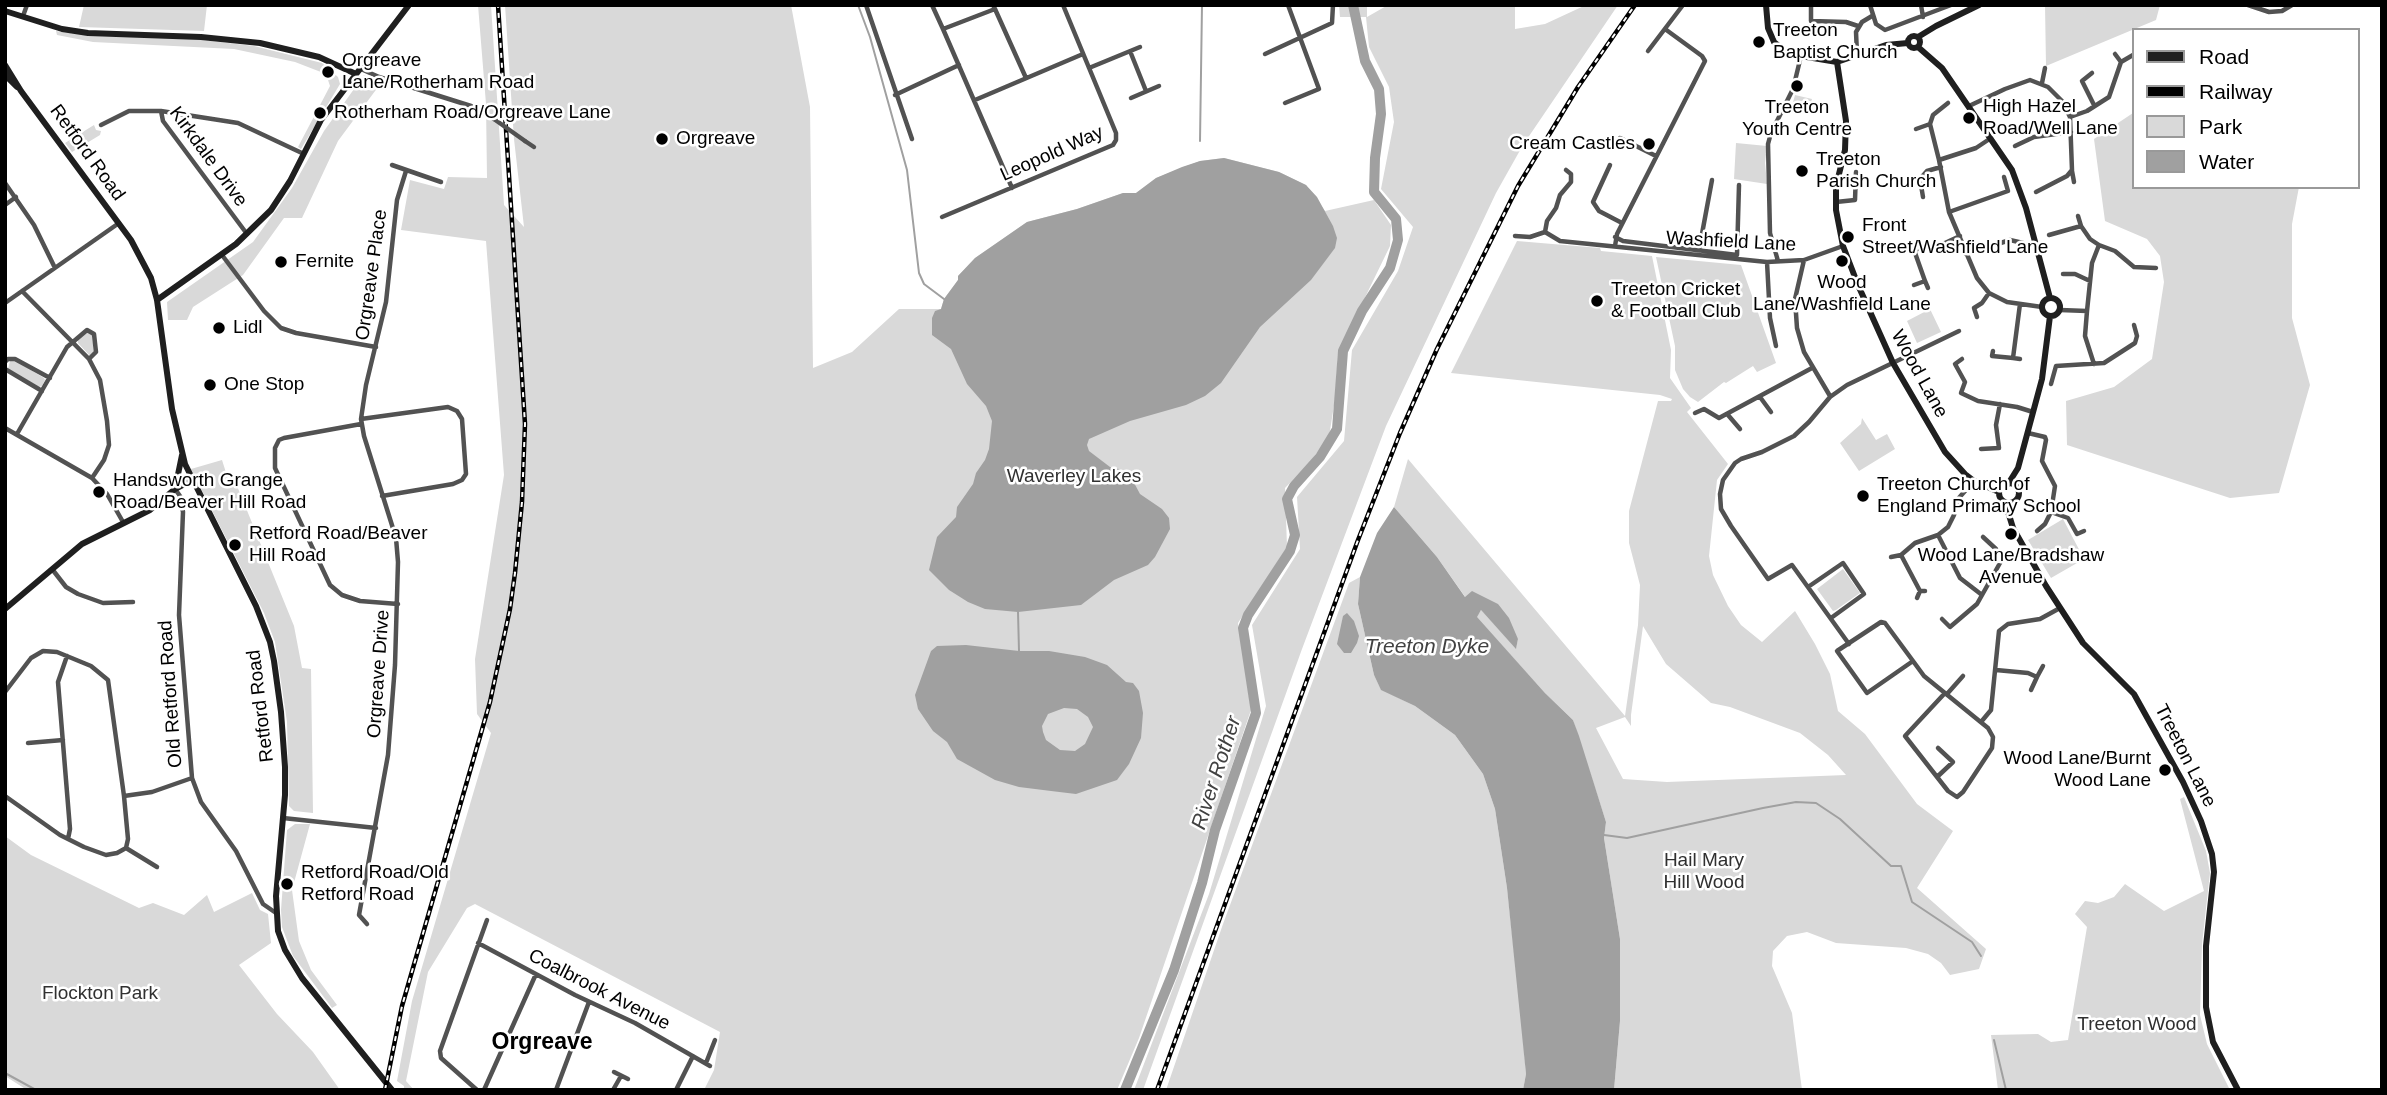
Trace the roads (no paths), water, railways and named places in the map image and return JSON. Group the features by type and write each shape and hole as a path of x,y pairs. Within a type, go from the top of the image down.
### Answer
{"main road":[{"path":"157,300 222,255 247,234 276,202 321,120 409,5"},
{"path":"1766,5 1768,28 1774,42 1784,50 1801,55 1837,62 1886,45 1908,43"},
{"path":"1908,43 1911,37 1918,37 1979,5"},
{"path":"5,11 62,29 88,33 201,37 260,43 319,57 358,71"},
{"path":"1918,37 1921,41 1918,47"},
{"path":"1908,43 1911,47 1918,47 1942,68 1992,138 2017,182 2042,262 2050,298"},
{"name":"Wood Lane","path":"1837,62 1846,121 1845,150 1838,173 1836,202 1843,246 1867,308 1893,363 1945,452 1975,481 1999,492"},
{"name":"Retford Road","path":"5,65 21,91 140,253 157,300 171,403 188,472 256,606 270,642 281,712 285,767 276,913 280,938 292,964 328,1013 392,1090"},
{"name":"Retford Road","path":"5,75 21,91"},
{"path":"2050,298 2059,302 2060,310 2050,316 2042,307 2045,300 2050,298"},
{"path":"2012,523 2015,501 2019,495 2018,468 2045,360 2050,316"},
{"path":"176,487 182,453"},
{"path":"2015,501 2006,502 2000,498 1999,492 2018,468"},
{"path":"5,609 82,544 150,510 176,487 188,472"},
{"path":"176,487 192,480"},
{"path":"2008,484 2018,489"},
{"name":"Treeton Lane","path":"2006,502 2012,523 2083,643 2134,694 2183,782 2209,842 2214,872 2206,946 2206,1007 2213,1042 2238,1090"}],"street":[{"path":"23,17 27,5"},
{"path":"866,5 912,139"},
{"path":"932,5 1012,188"},
{"name":"Leopold Way","path":"942,218 1113,145 1116,133 1063,5"},
{"path":"1285,103 1320,89 1288,5"},
{"path":"1265,54 1332,23 1333,5"},
{"path":"1648,51 1684,5"},
{"path":"1811,5 1811,21 1846,22 1858,26"},
{"path":"1870,5 1872,16 1880,28 1885,30 1951,5"},
{"path":"1921,5 1923,17"},
{"path":"2248,5 2269,12 2282,11 2292,5"},
{"path":"943,29 994,7 1027,78"},
{"path":"1857,54 1854,41 1858,26 1872,16"},
{"path":"1615,247 1615,237 1705,61 1665,29"},
{"path":"1089,68 1140,47"},
{"path":"1130,51 1146,91"},
{"path":"975,100 1083,54"},
{"path":"2115,54 2121,61"},
{"path":"1777,261 1770,233 1768,145 1771,133 1793,89 1801,55"},
{"path":"2070,117 2087,111 2109,97 2121,61 2132,56"},
{"path":"895,95 959,65"},
{"path":"2042,83 2045,68"},
{"path":"358,71 471,106 534,148"},
{"path":"2092,73 2082,81 2094,105"},
{"path":"1969,106 2023,82 2042,83 2062,101 2070,117 2074,183"},
{"path":"1131,98 1159,86"},
{"path":"1948,103 1933,115 1930,124 1941,167 1948,212 1977,278 1989,293 2007,302 2042,307"},
{"name":"Kirkdale Drive","path":"101,125 129,111 161,111 163,121 247,234"},
{"path":"161,111 238,123 304,154"},
{"path":"1916,129 1930,124"},
{"path":"2015,146 2034,137 2071,132"},
{"path":"1620,138 1656,156"},
{"path":"1939,160 1976,148 1992,138"},
{"path":"392,165 441,182"},
{"path":"1609,165 1593,202 1596,209 1622,223"},
{"path":"1923,197 1920,179 1927,171 1941,167"},
{"path":"1515,236 1530,237 1545,232 1560,195 1571,182 1571,174 1566,170"},
{"path":"2036,192 2067,176 2072,170"},
{"name":"Orgreave Place","path":"361,422 390,277 397,200 406,171"},
{"path":"1836,202 1855,200 1856,172"},
{"path":"1948,212 2008,191 2004,177"},
{"path":"1699,250 1712,180"},
{"path":"5,183 34,225 55,268"},
{"path":"1615,237 1623,241 1737,255 1739,185"},
{"path":"5,205 16,197"},
{"path":"2078,216 2090,239 2115,251 2134,267 2156,268"},
{"path":"5,303 119,223"},
{"path":"2049,235 2081,226"},
{"name":"Washfield Lane","path":"1545,232 1560,241 1767,262 1804,260 1843,246"},
{"path":"1928,288 1914,250 1945,243 1960,236"},
{"path":"1966,254 2010,240 2023,243"},
{"path":"2094,365 2085,336 2092,263 2099,245"},
{"path":"222,255 264,312 281,328 376,347"},
{"path":"1804,260 1797,284 1795,317 1799,340 1830,397"},
{"path":"1767,262 1770,318 1776,346"},
{"path":"2063,274 2076,274 2090,281"},
{"path":"1914,285 1925,281"},
{"path":"22,291 89,359 102,388 109,438 104,460 92,478"},
{"path":"1977,317 1974,308 1982,303 1989,293"},
{"path":"5,296 11,299"},
{"path":"2013,358 2020,304"},
{"path":"2060,310 2087,311"},
{"path":"2052,384 2056,366 2104,363 2135,344 2137,336 2134,325"},
{"path":"17,434 72,342 83,331 92,332 96,352 89,359"},
{"path":"1849,644 1792,565 1768,579 1721,509 1723,480 1734,463 1794,436 1830,397 1855,381 1959,331"},
{"path":"1993,351 1992,356 2020,359"},
{"path":"5,362 15,359 50,378"},
{"path":"1962,359 1955,364 1965,382 1961,393 1978,401 2034,412"},
{"path":"1695,414 1704,409 1719,418 1728,415 1812,368"},
{"path":"5,369 42,391"},
{"path":"1760,397 1771,412"},
{"path":"1981,449 1999,449 1996,425 2000,404"},
{"path":"382,496 453,484 462,480 466,474 462,419 457,411 448,407 361,422 284,438 279,440 275,447 275,468 330,585 342,595 360,601 398,604"},
{"path":"1728,415 1740,429"},
{"name":"Orgreave Drive","path":"361,422 398,551 398,604 389,742 359,915 367,924"},
{"path":"5,428 92,478 107,494 124,522"},
{"path":"2028,433 2045,438 2042,461 2055,486 2051,512 2045,524 2037,531"},
{"path":"1891,557 1901,555 1915,543 1938,535 1951,521 1957,500 1975,481"},
{"name":"Old Retford Road","path":"176,487 183,512 178,615 191,778 201,802 219,824 240,859 262,904 276,913"},
{"path":"2051,512 2068,518 2077,534 2084,531"},
{"path":"1938,535 1960,578 1982,595"},
{"path":"1942,620 1950,627 1977,604 2000,563 1996,549 1983,537"},
{"path":"1901,555 1923,591 1917,598"},
{"path":"1808,587 1843,563 1864,594 1831,618"},
{"path":"51,568 66,587 78,594 103,603 133,602"},
{"path":"1980,722 1991,710 1998,634 2002,628 2011,623 2040,619 2060,608"},
{"path":"1913,661 1867,693 1837,651 1883,622 1913,661 1924,677 1946,694 1980,722 1993,737 1992,748 1963,792 1957,796 1937,777 1905,736 1946,694 1963,676"},
{"path":"5,692 36,654 50,650 99,671 108,680 124,796 128,839 126,848 106,855 68,839 5,796"},
{"path":"67,656 58,682 70,829 68,839"},
{"path":"2031,690 2043,666"},
{"path":"1996,670 2028,673 2037,677"},
{"path":"27,743 63,740"},
{"path":"1937,777 1953,762 1938,748"},
{"path":"124,796 152,792 191,778"},
{"path":"283,818 376,828"},
{"path":"126,848 157,867"},
{"path":"477,1090 441,1058 439,1051 487,920"},
{"name":"Coalbrook Avenue","path":"478,943 589,1002 635,1023 708,1065 715,1040"},
{"path":"484,1090 536,974"},
{"path":"556,1090 589,1002"},
{"path":"676,1090 693,1056"},
{"path":"614,1072 628,1080"},
{"path":"614,1090 621,1076"}],"water":[{"path":"1224,158 1279,172 1306,185 1317,197 1333,226 1337,238 1335,248 1311,280 1260,327 1221,383 1205,396 1186,405 1130,421 1089,439 1089,451 1132,479 1140,494 1162,509 1169,518 1170,529 1148,565 1114,580 1081,605 1018,612 985,609 968,602 949,590 929,570 937,537 956,517 957,507 985,460 992,421 986,406 967,384 951,349 932,335 932,318 935,311 941,309 958,276 975,258 1027,222 1123,193 1136,193 1156,178 1182,167"},
{"name":"Treeton Dyke","path":"1394,507 1437,557 1465,597 1472,591 1498,604 1509,618 1518,639 1516,649 1481,610 1477,617 1573,720 1606,822 1604,838 1620,939 1620,1021 1614,1090 1523,1090 1526,1074 1507,888 1495,809 1483,774 1455,735 1415,706 1381,690 1374,675 1358,604 1360,577 1377,533"},
{"path":"1347,613 1354,621 1359,636 1351,653 1344,653 1337,644 1343,616"},
{"path":"966,645 1019,651 1049,651 1085,657 1107,665 1126,682 1133,683 1139,691 1143,713 1141,738 1129,764 1117,780 1076,794 1019,787 995,780 957,759 947,742 933,731 918,709 915,695 931,651 937,646","holes":["1064,708 1077,709 1088,717 1093,727 1085,744 1075,751 1060,750 1046,740 1042,726 1048,714"]}],"waterway":[{"path":"858,5 870,37 907,170 919,273 924,284 944,299"},
{"path":"1200,141 1202,5"},
{"name":"River Rother","path":"1125,1090 1174,970 1202,883 1215,830 1256,713 1243,628 1248,615 1290,551 1295,535 1287,499 1294,486 1320,457 1337,429 1343,351 1362,311 1390,268 1398,240 1396,219 1374,192 1381,114 1379,89 1365,61 1353,5"},
{"path":"1018,612 1019,651"},
{"path":"1604,835 1627,838 1763,808 1796,802 1816,803 1840,819 1891,866 1901,866 1912,902 1972,942 1981,956"},
{"path":"1994,1040 2006,1090"},
{"path":"5,1073 36,1090"}],"railway":[{"path":"385,1090 402,1006 490,702 515,573 522,502 525,424 498,5"},
{"path":"1157,1090 1358,540 1437,349 1518,186 1578,87 1635,5"}],"place":[{"name":"Treeton Baptist Church","path":"1759,42"},
{"name":"Orgreave Lane/Rotherham Road","path":"328,72"},
{"name":"Treeton Youth Centre","path":"1797,86"},
{"name":"Rotherham Road/Orgreave Lane","path":"320,113"},
{"name":"High Hazel Road/Well Lane","path":"1969,118"},
{"name":"Orgreave","path":"662,139"},
{"name":"Cream Castles","path":"1649,144"},
{"name":"Treeton Parish Church","path":"1802,171"},
{"name":"Front Street/Washfield Lane","path":"1848,237"},
{"name":"Wood Lane/Washfield Lane","path":"1842,261"},
{"name":"Fernite","path":"281,262"},
{"name":"Treeton Cricket & Football Club","path":"1597,301"},
{"name":"Lidl","path":"219,328"},
{"name":"One Stop","path":"210,385"},
{"name":"Handsworth Grange Road/Beaver Hill Road","path":"99,492"},
{"name":"Treeton Church of England Primary School","path":"1863,496"},
{"name":"Wood Lane/Bradshaw Avenue","path":"2011,534"},
{"name":"Retford Road/Beaver Hill Road","path":"235,545"},
{"name":"Wood Lane/Burnt Wood Lane","path":"2165,770"},
{"name":"Retford Road/Old Retford Road","path":"287,884"}],"district":[{"name":"Orgreave","path":"542,1043"}],"park label":[{"name":"Waverley Lakes","path":"1074,477"},
{"name":"Hail Mary Hill Wood","path":"1704,872"},
{"name":"Flockton Park","path":"100,994"},
{"name":"Treeton Wood","path":"2137,1025"}]}
